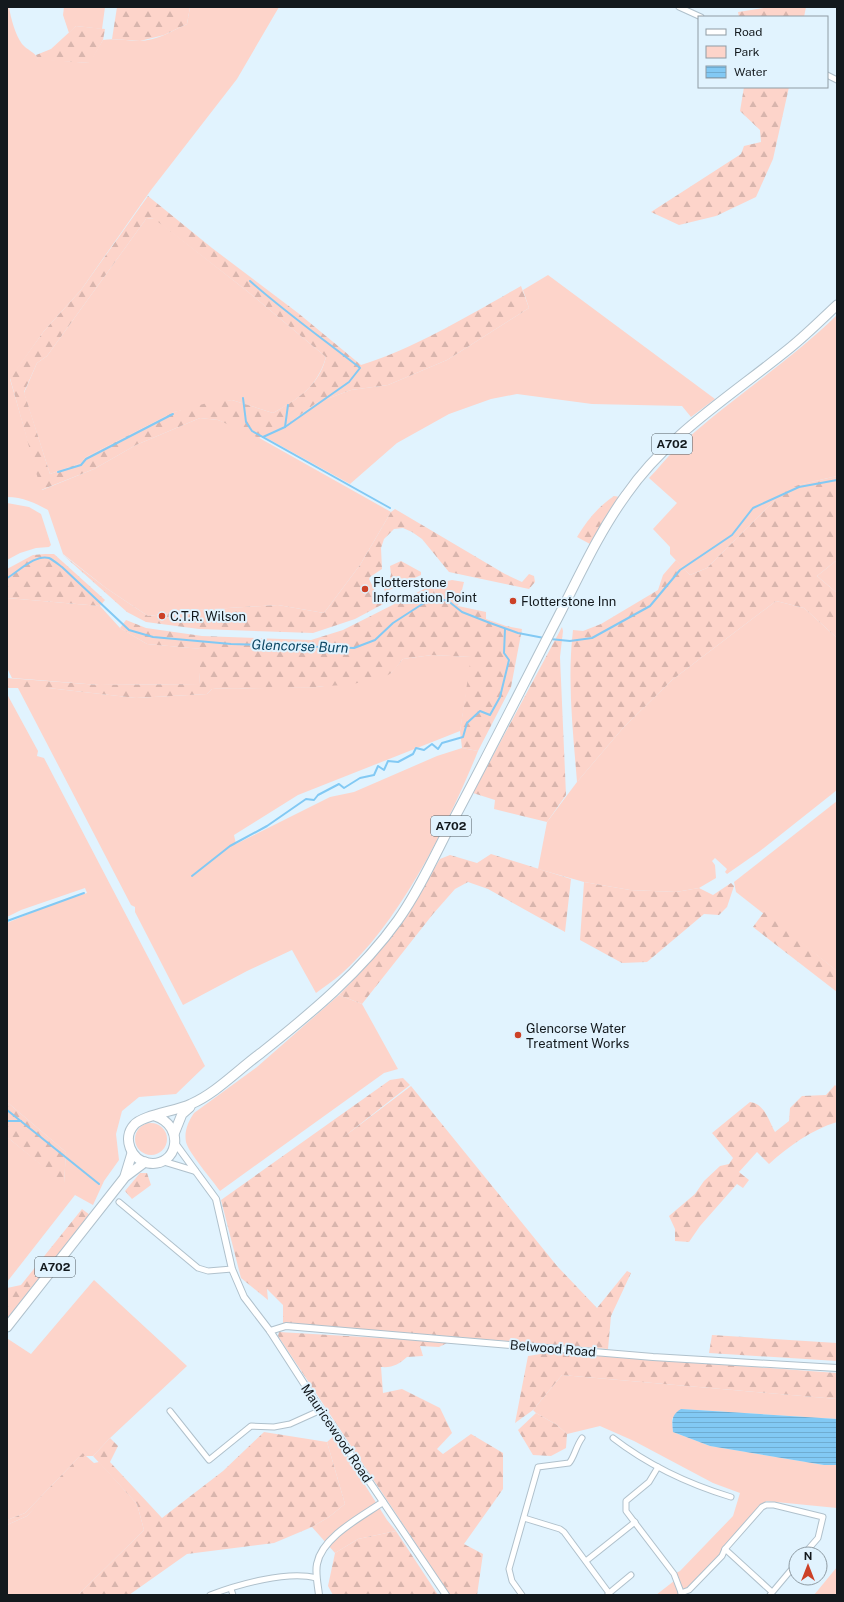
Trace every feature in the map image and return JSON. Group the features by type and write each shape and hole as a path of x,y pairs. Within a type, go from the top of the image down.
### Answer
{"highway":[{"name":"A702","path":"161,1161 168,1157 182,1114 270,1046 338,988 386,936 400,917 431,863 602,533 625,496 647,466 712,409 793,346 837,305"},
{"name":"A702","path":"125,1177 132,1153 129,1146 130,1130 141,1119 194,1104"},
{"path":"155,1116 168,1122 175,1138"},
{"path":"132,1153 145,1162 153,1163 161,1161"},
{"name":"A702","path":"7,1327 125,1177 145,1162"}],"street":[{"path":"679,7 699,16"},
{"path":"828,76 837,80"},
{"name":"Mauricewood Road","path":"175,1138 196,1172 216,1199 232,1269 244,1297 270,1331 321,1410 446,1595"},
{"path":"161,1161 181,1166 196,1172"},
{"path":"119,1202 198,1268 208,1271 232,1269"},
{"name":"Belwood Road","path":"270,1331 286,1326 653,1356 837,1368"},
{"path":"170,1410 209,1460 251,1426 274,1427 290,1424 321,1410"},
{"path":"522,1595 512,1581 509,1569 538,1467 570,1463 576,1447 582,1438"},
{"path":"613,1438 636,1456 682,1479 731,1497"},
{"path":"658,1467 649,1482 626,1501 626,1511 674,1574 681,1594 689,1590 722,1556 725,1549 762,1507 774,1505 823,1517 818,1538 811,1546"},
{"path":"319,1595 316,1578 317,1564 324,1547 335,1536 383,1502"},
{"path":"524,1518 560,1529 564,1532 608,1594 631,1575"},
{"path":"586,1561 635,1522"},
{"path":"725,1549 771,1593 788,1573"},
{"path":"210,1595 260,1580 287,1576 308,1576 316,1578"},
{"path":"231,1589 233,1595"}],"green space":[{"path":"7,7 9,7 17,36 22,44 38,59 89,63 103,40 112,39 145,41 164,35 187,24 190,7 279,7 237,79 151,190 81,290 44,331 10,379 42,490 94,469 136,445 200,418 218,420 245,430 391,512 360,565 324,613 278,605 196,610 148,616 106,588 63,554 48,510 24,499 7,497"},
{"path":"64,7 105,7 102,29 76,26 69,33 63,15"},
{"path":"117,7 190,7 187,24 164,35 140,41 112,39"},
{"path":"771,7 806,7 804,16 739,16 738,12"},
{"path":"76,26 105,29 103,40 90,63 38,60 36,55 51,49"},
{"path":"744,88 789,88 773,159 756,197 716,216 679,225 651,212 741,154 744,146 761,142 760,130 740,111"},
{"path":"148,196 212,248 298,313 361,365 382,358 423,340 521,286 529,308 447,360 388,385 351,390 316,403 285,426 259,438 218,420 200,418 136,445 94,469 41,490 10,378 44,331 81,290","holes":["153,218 247,291 326,357 318,376 306,391 273,413 232,400 207,403 174,412 86,457 81,463 50,474 24,392 37,363 47,356 146,219"]},
{"path":"154,218 247,291 326,357 322,367 318,376 306,391 273,413 232,400 174,412 86,457 81,463 50,474 24,393 37,363 47,356 146,219"},
{"path":"548,275 715,399 691,417 682,406 592,404 517,394 491,399 449,414 397,443 350,484 263,436 285,426 316,403 351,390 388,385 447,360 529,308 523,290"},
{"path":"837,315 837,476 798,485 775,500 707,568 690,575 670,554 670,547 653,529 677,503 649,478 672,452 696,431 798,350"},
{"path":"837,476 837,560 817,576 837,593 837,638 804,608 776,601 672,680 623,728 577,782 572,725 571,687 571,649 573,630 583,631 601,624 658,590 663,575 676,560 690,575 707,568 775,500 774,496 798,485"},
{"path":"614,496 620,497 590,544 577,537 593,514"},
{"path":"7,503 29,507 41,514 51,545 49,547 36,548 20,553 7,560"},
{"path":"395,509 505,574 522,582 529,574 534,576 535,582 529,589 449,572 422,539 403,528 394,529 384,539 381,548 382,569 369,579 376,593 385,603 355,619 313,633 199,629 146,622 127,612 62,554 106,588 148,616 196,610 278,605 324,613 360,565 391,512"},
{"path":"54,554 105,600 100,606 7,598 7,569 33,555"},
{"path":"837,560 837,593 817,576"},
{"path":"401,561 421,572 421,575 385,592 383,586 388,585 391,574 390,566"},
{"path":"452,580 464,582 458,606 446,597 435,597 434,584"},
{"path":"434,584 435,597 446,597 458,606 486,612 486,619 506,626 522,629 511,687 478,751 462,748 460,731 471,657 432,655 403,659 391,673 378,679 333,686 212,689 207,694 136,698 48,688 7,688 7,678 99,685 199,684 201,649 147,644 120,628 126,620 146,628 202,636 311,640 343,630"},
{"path":"7,598 100,606 120,628 147,644 202,649 199,684 99,685 12,678 7,668"},
{"path":"776,601 804,608 837,638 837,790 760,851 727,874 725,872 727,869 715,858 712,861 715,865 716,878 699,888 676,892 630,890 584,882 538,869 547,822 577,782 623,728 672,680"},
{"path":"562,627 563,631 560,657 566,795 547,822 494,809 495,800 473,793"},
{"path":"432,655 472,657 460,731 298,795 234,835 236,844 330,797 354,792 437,756 462,748 478,751 437,840 402,901 362,954 340,975 316,993 292,950 247,971 183,1005 135,912 135,907 131,905 18,688 48,688 136,698 207,694 212,689 319,687 391,673 403,659"},
{"path":"7,694 38,751 37,756 44,758 205,1066 176,1094 139,1097 122,1111 116,1134 119,1160 104,1181 93,1205 75,1195 7,1282 7,1137 64,1183 66,1152 7,1102 7,923 50,905 87,893 85,888 21,910 7,917"},
{"path":"837,801 837,971 736,892 734,882"},
{"path":"491,854 571,879 565,932 488,889 468,882 455,889 433,914 362,1004 339,995 362,971 396,929 440,859 450,855 477,863"},
{"path":"584,882 630,890 676,892 699,888 713,895 731,883 734,886 727,907 719,915 704,914 647,962 622,963 580,940"},
{"path":"764,912 837,971 837,992 753,927"},
{"path":"339,995 362,1004 398,1069 384,1073 220,1191 196,1159 186,1142 186,1130 192,1116 257,1067"},
{"path":"403,1078 410,1085 341,1139 411,1086 557,1266 597,1308 627,1271 631,1273 611,1316 608,1349 283,1323 283,1305 267,1289 268,1300 241,1278 221,1200 390,1080"},
{"path":"835,1085 837,1087 837,1122 809,1134 784,1151 769,1164 757,1152 739,1172 749,1180 743,1188 737,1184 700,1226 689,1242 675,1241 675,1229 669,1216 695,1194 704,1181 720,1166 729,1164 733,1158 712,1133 750,1102 755,1103 763,1109 775,1132 789,1121 790,1108 802,1096 826,1095"},
{"path":"7,1102 66,1152 64,1184 7,1137"},
{"path":"148,1123 154,1123 163,1127 167,1139 163,1151 154,1155 148,1155 139,1151 135,1142 135,1136 139,1127"},
{"path":"140,1173 147,1173 151,1185 132,1199 125,1191"},
{"path":"82,1209 90,1215 7,1322 7,1288 21,1285"},
{"path":"94,1280 187,1366 110,1438 93,1456 86,1456 94,1463 99,1462 137,1504 144,1530 78,1595 7,1595 7,1525 27,1516 83,1453 25,1513 7,1520 7,1340 8,1339 31,1354"},
{"path":"279,1332 449,1342 439,1347 420,1346 423,1356 407,1357 396,1365 381,1367 383,1393 402,1389 440,1408 452,1433 437,1449 443,1454 471,1434 503,1453 503,1489 464,1544 483,1554 477,1595 450,1595 278,1336"},
{"path":"712,1335 837,1343 837,1361 709,1353"},
{"path":"553,1352 837,1373 837,1399 562,1375 533,1410 515,1423 528,1356"},
{"path":"562,1375 837,1399 837,1419 681,1409 672,1419 673,1432 710,1446 824,1465 837,1465 837,1508 766,1501 766,1505 689,1590 679,1595 656,1595 674,1581 674,1574 680,1571 733,1516 740,1493 713,1483 634,1441 600,1426 567,1434 557,1425 533,1410"},
{"path":"536,1413 557,1425 567,1434 566,1448 551,1456 533,1455 518,1430"},
{"path":"264,1432 327,1442 345,1504 329,1517 312,1527 274,1543 187,1554 129,1595 78,1595 144,1530 137,1504 93,1456 110,1438 118,1446 110,1462 162,1518 223,1471"},
{"path":"334,1436 387,1520 396,1531 358,1539 335,1553 312,1527 329,1517 345,1504 327,1442"},
{"path":"83,1453 85,1455 27,1516 7,1525 7,1520 25,1513"},
{"path":"396,1531 438,1595 333,1595 328,1586 335,1553 358,1539"},
{"path":"837,1567 837,1595 814,1595 821,1586 828,1586 828,1578"}],"water":[{"path":"681,1409 837,1419 837,1465 824,1465 710,1446 673,1432 672,1425 674,1416"}],"waterway":[{"path":"250,281 290,315 360,368 349,382 285,427 263,437"},
{"path":"243,398 246,422 252,431 390,508"},
{"path":"285,427 288,405"},
{"path":"58,472 81,465 86,459 173,414"},
{"name":"Glencorse Burn","path":"550,639 570,641 592,638 650,606 680,570 732,535 753,508 799,487 837,480"},
{"name":"Glencorse Burn","path":"7,578 32,561 44,557 49,558 62,567 129,630 153,637 231,644 354,648 375,640 393,623 427,601 447,600 462,612 490,623 518,633 544,638"},
{"path":"192,876 230,846 267,826 306,799 314,800 318,795 339,784 344,788 360,778 374,775 378,766 384,770 388,761 398,762 413,754 416,748 424,750 432,744 438,749 442,743 463,737 467,723 480,711 490,715 500,697 509,660 504,653 505,629"},
{"path":"7,921 84,893"},
{"path":"7,1110 99,1184"},
{"path":"7,1121 21,1121"}],"place":[{"name":"Flotterstone Information Point","path":"365,589"},
{"name":"Flotterstone Inn","path":"513,601"},
{"name":"C.T.R. Wilson","path":"162,616"},
{"name":"Glencorse Water Treatment Works","path":"518,1035"}]}
